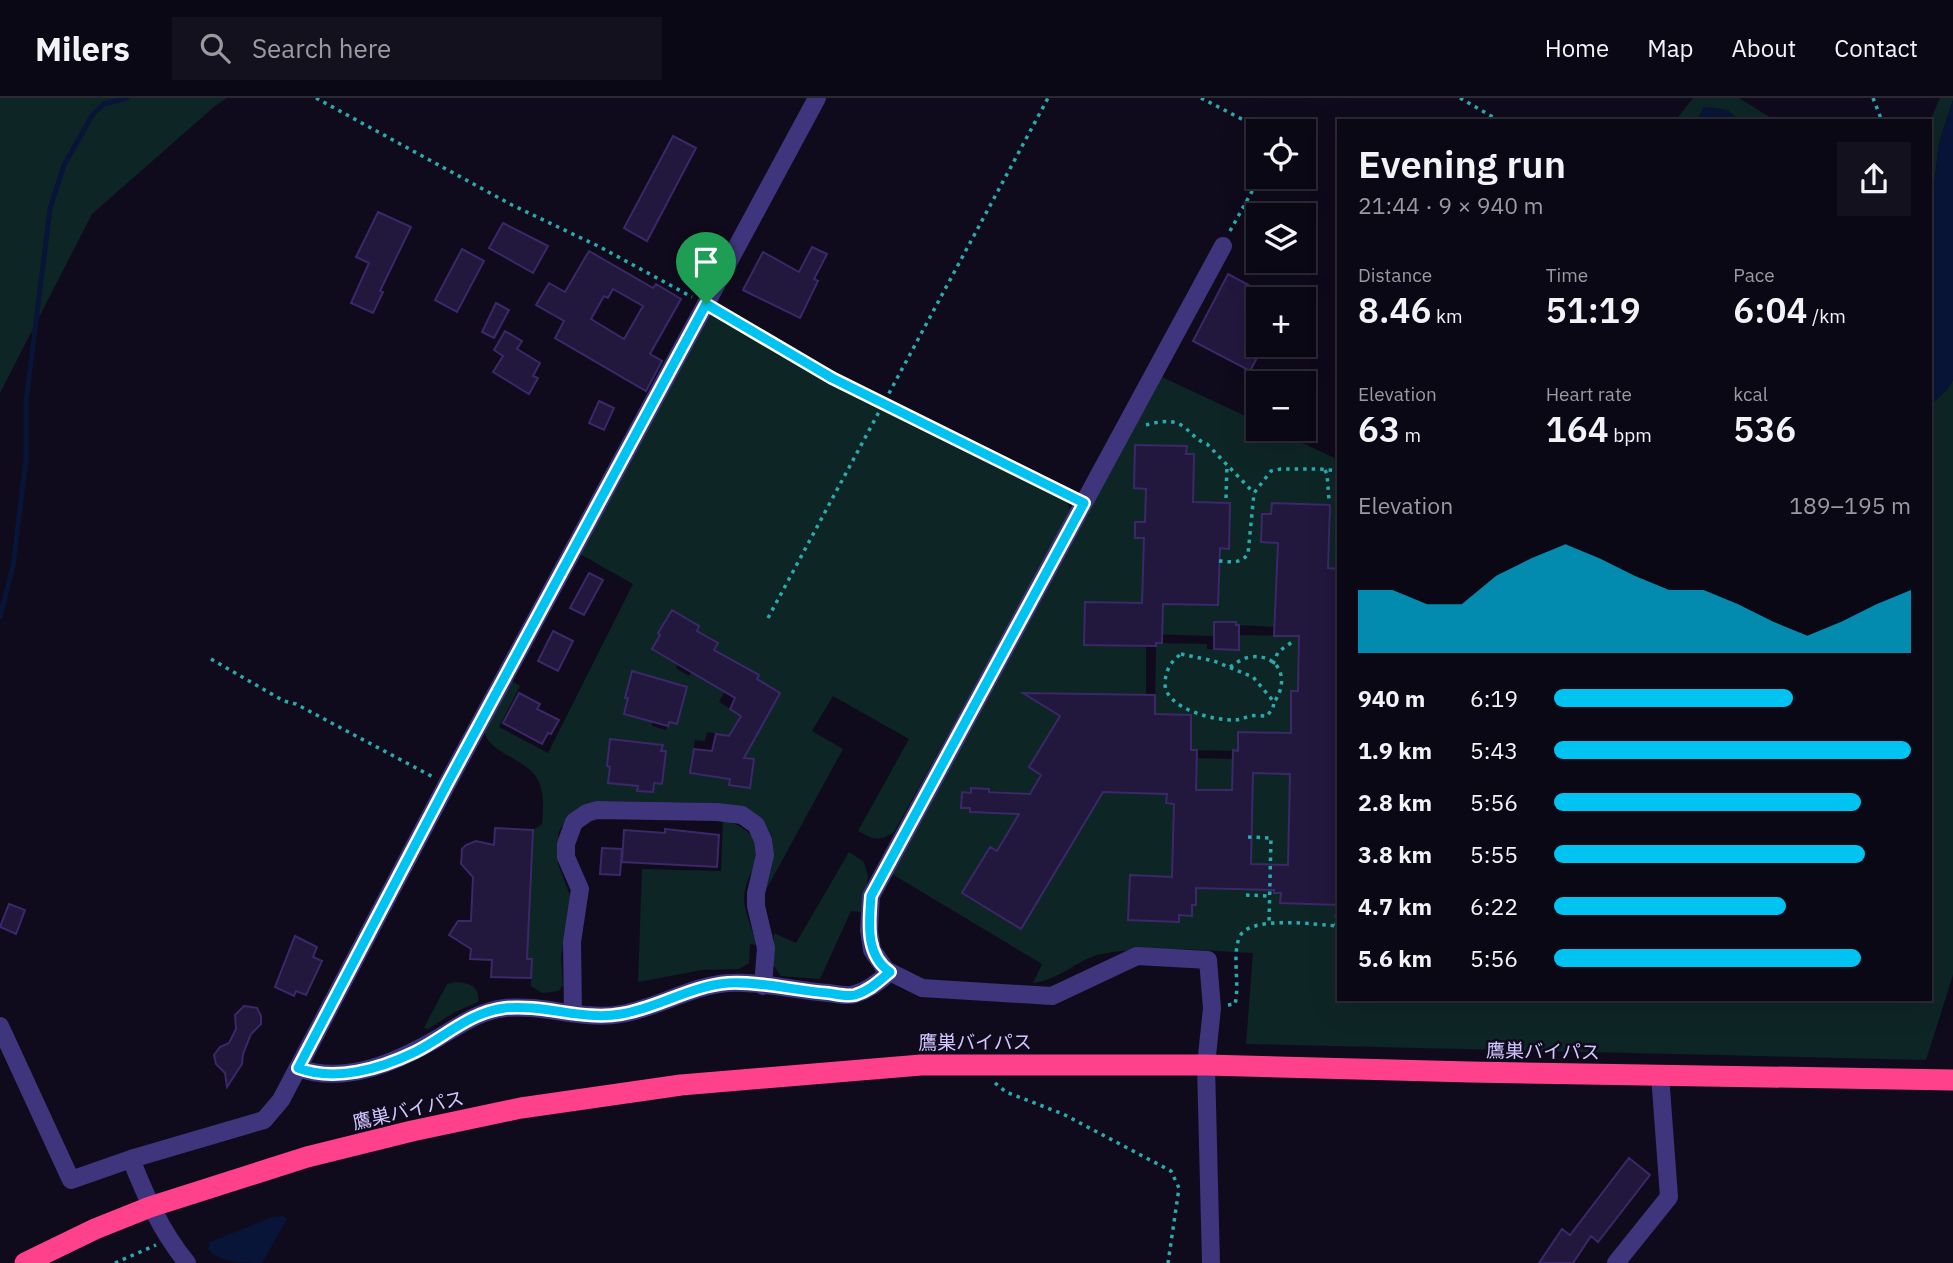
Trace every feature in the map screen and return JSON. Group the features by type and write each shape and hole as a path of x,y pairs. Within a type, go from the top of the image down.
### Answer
{"highway":[{"name":"鷹巣バイパス","path":"25,1263 95,1229 150,1207 307,1157 521,1108 681,1085 921,1065 1206,1065 1953,1080"}],"street":[{"path":"0,1026 71,1180 131,1159 264,1120 281,1100 447,784 817,98"},
{"path":"1211,1263 1206,1065 1212,1008 1208,960 1137,956 1052,996 922,988 886,970 872,950 869,930 871,896 1223,246"},
{"path":"573,1013 572,943 580,889 566,857 566,844 574,822 597,810 717,812 741,815 756,825 763,840 765,855 756,893 766,948 763,986"},
{"path":"298,1068 330,1075 358,1072 414,1052 478,1014 504,1008 540,1008 619,1015 648,1008 686,991 729,983 853,995 874,986 890,972"},
{"path":"1616,1263 1669,1197 1660,1075"},
{"path":"131,1159 150,1207 168,1240 187,1263"}],"path":[{"path":"316,98 512,205 600,247 706,304 832,378 1084,503"},
{"path":"768,618 1048,98"},
{"path":"1201,98 1246,121"},
{"path":"1460,98 1497,119"},
{"path":"1872,98 1881,119"},
{"path":"1223,246 1254,189"},
{"path":"1124,429 1162,421 1182,425 1197,441 1207,444 1254,493"},
{"path":"1226,499 1227,465"},
{"path":"1325,470 1329,483 1329,500"},
{"path":"1219,561 1234,562 1244,559 1248,554 1254,493 1271,471 1337,471"},
{"path":"1273,664 1278,652 1295,640"},
{"path":"1230,667 1252,656 1270,660 1281,671 1283,682 1280,693 1267,716 1252,715 1232,720 1205,717 1174,702 1166,694 1167,673 1173,660 1181,654 1230,667 1253,677 1274,702"},
{"path":"211,659 284,701 296,704 447,784"},
{"path":"1248,837 1271,838 1269,923"},
{"path":"1245,895 1269,896"},
{"path":"1212,1008 1235,1004 1238,992 1237,960 1240,936 1247,928 1269,923 1337,926 1337,909"},
{"path":"976,1065 1006,1093 1063,1114 1171,1171 1179,1188 1168,1263"},
{"path":"115,1263 168,1240"}],"green space":[{"path":"0,98 227,98 92,214 0,393"},
{"path":"1693,98 1739,98 1773,119 1738,119 1727,110 1705,107 1697,119 1677,119"},
{"path":"1940,98 1953,98 1939,143 1932,188 1932,119"},
{"path":"707,311 1067,502 1071,512 894,832 876,839 858,831 909,739 833,696 812,731 843,749 767,888 761,884 773,851 772,836 764,822 737,807 713,803 609,801 582,806 570,815 559,831 557,845 558,864 571,898 561,957 563,985 559,991 542,993 531,986 532,960 527,959 533,830 542,824 542,791 533,772 491,743 485,728 510,680 520,686 499,727 548,753 633,584 580,554","holes":["672,610 699,626 697,631 718,644 701,672 694,668 689,676 676,668 678,664 658,633","731,660 759,675 757,679 780,692 758,732 738,721 741,715 719,702 724,692 713,686","633,671 677,724 669,722 666,730 652,726 652,722 624,714 628,698 625,697","707,732 737,737 747,750 746,758 754,759 750,788 729,785 730,779 690,773 695,740 705,741","610,739 666,752 662,784 654,783 653,792 638,791 638,786 608,783 610,767 607,766"]},
{"path":"1162,377 1246,416 1246,441 1298,441 1337,459 1337,569 1299,567 1329,547 1330,505 1272,503 1271,514 1262,514 1290,543 1277,555 1275,627 1215,622 1214,636 1148,634 1148,612 1163,613 1163,604 1218,605 1219,563 1169,547 1228,549 1182,502 1185,484 1193,484 1194,454 1186,454 1186,446 1135,446 1134,488 1163,489 1145,522 1135,523 1135,537 1144,538 1142,608 1130,603 1085,602 1084,644 1146,646 1146,695 1025,693 1060,716 1029,767 1041,775 1030,794 971,789 971,793 962,793 962,808 970,808 970,812 1022,809 997,851 990,847 962,894 1021,929 1103,792 1167,794 1166,803 1174,804 1185,877 1130,875 1129,920 1178,922 1179,915 1191,916 1192,905 1196,905 1197,884 1252,791 1196,790 1197,758 1233,759 1233,772 1290,774 1288,841 1302,865 1274,864 1274,893 1281,893 1281,903 1337,905 1337,1001 1932,1001 1932,403 1946,391 1953,380 1953,975 1926,1060 1246,1044 1253,953 1177,949 1121,951 1093,957 1043,981 1033,983 1042,964 892,874"},
{"path":"1239,635 1299,636 1298,691 1291,691 1291,733 1238,733 1238,751 1191,750 1191,715 1155,714 1156,643 1207,644 1207,649 1239,650"},
{"path":"723,820 746,830 757,849 744,897 756,945 750,944 749,963 739,969 702,970 638,982 642,869 721,871"},
{"path":"849,852 864,862 868,876 862,912 851,911 820,979 781,976 773,965 774,933 796,943"},
{"path":"447,984 469,984 475,988 478,1002 455,1012 428,1029 424,1028"}],"water":[{"path":"1953,100 1953,379 1946,391 1932,403 1932,188 1939,143"},
{"path":"1704,107 1727,110 1738,119 1697,119"},
{"path":"283,1216 287,1219 262,1263 225,1260 208,1249 210,1242 273,1217"}],"building":[{"path":"673,136 696,148 647,241 624,228"},
{"path":"378,212 411,227 380,291 383,292 373,313 351,303 369,263 356,257"},
{"path":"503,223 548,246 533,273 489,248"},
{"path":"812,247 827,254 814,279 818,281 800,318 743,290 763,252 799,272"},
{"path":"462,249 484,261 457,312 435,300"},
{"path":"589,251 653,288 656,284 681,299 650,354 662,361 646,391 555,338 564,321 536,305 549,283 565,292","holes":["613,289 643,306 624,339 591,319 604,296 608,298"]},
{"path":"1228,274 1252,287 1246,287 1246,357 1258,357 1250,371 1193,341"},
{"path":"496,303 509,310 494,338 482,332"},
{"path":"505,331 522,341 517,349 540,363 533,376 538,378 529,394 493,372 503,356 494,350"},
{"path":"599,401 614,408 604,430 589,423"},
{"path":"1135,445 1187,446 1186,454 1194,454 1193,502 1230,503 1229,549 1220,548 1218,605 1163,604 1162,643 1156,643 1156,646 1084,645 1085,602 1142,603 1144,538 1135,538 1135,522 1145,522 1146,489 1134,488"},
{"path":"1272,503 1330,505 1328,568 1337,569 1337,905 1280,903 1281,893 1274,893 1274,890 1196,888 1196,905 1192,905 1192,916 1179,915 1179,922 1128,920 1130,875 1172,877 1174,804 1166,803 1167,794 1103,792 1021,929 962,893 990,847 997,851 1019,814 970,812 970,808 961,808 962,792 971,793 971,788 989,789 989,792 1030,794 1041,775 1029,767 1060,716 1023,693 1155,695 1155,714 1191,715 1191,750 1197,750 1196,790 1232,790 1233,750 1238,751 1238,732 1291,733 1291,691 1298,691 1299,636 1274,636 1278,543 1261,542 1262,514 1271,514","holes":["1253,773 1290,774 1288,865 1251,864"]},
{"path":"589,573 603,580 584,615 570,608"},
{"path":"672,610 699,626 697,631 718,643 714,650 759,675 757,679 780,693 744,758 754,759 750,788 729,785 730,779 690,773 694,749 712,751 716,734 729,736 741,716 730,709 735,698 652,649"},
{"path":"1214,622 1236,622 1236,625 1239,625 1239,650 1214,649"},
{"path":"553,631 573,641 558,671 538,661"},
{"path":"632,671 687,687 677,724 669,722 668,726 624,714"},
{"path":"519,693 540,704 537,709 559,720 542,744 503,723"},
{"path":"610,739 663,745 661,751 666,751 662,784 654,783 653,792 637,791 638,786 608,783"},
{"path":"495,828 533,830 527,959 532,959 531,978 491,977 492,960 470,959 471,949 449,935 458,921 471,921 473,877 461,864 462,849 476,841 494,845"},
{"path":"665,829 719,835 717,867 622,862 624,830 665,833"},
{"path":"602,848 622,849 620,875 600,874"},
{"path":"9,904 25,910 16,934 0,927"},
{"path":"295,936 317,947 313,957 322,961 306,995 296,991 294,996 275,987"},
{"path":"244,1006 257,1008 261,1024 251,1034 242,1064 227,1087 225,1073 216,1064 214,1055 220,1047 229,1043 236,1029 235,1015"},
{"path":"1629,1158 1650,1175 1598,1242 1591,1236 1573,1263 1539,1263 1562,1229 1570,1235"}],"waterway":[{"path":"0,617 13,566 26,460 26,402 50,209 64,165 93,114 104,104 127,98"}],"route":[{"path":"706,304 832,378 1084,503 871,896 869,930 872,950 890,972 874,986 853,995 729,983 686,991 648,1008 619,1015 583,1014 540,1008 504,1008 478,1014 414,1052 358,1072 330,1075 298,1068 447,784 706,304"}]}
